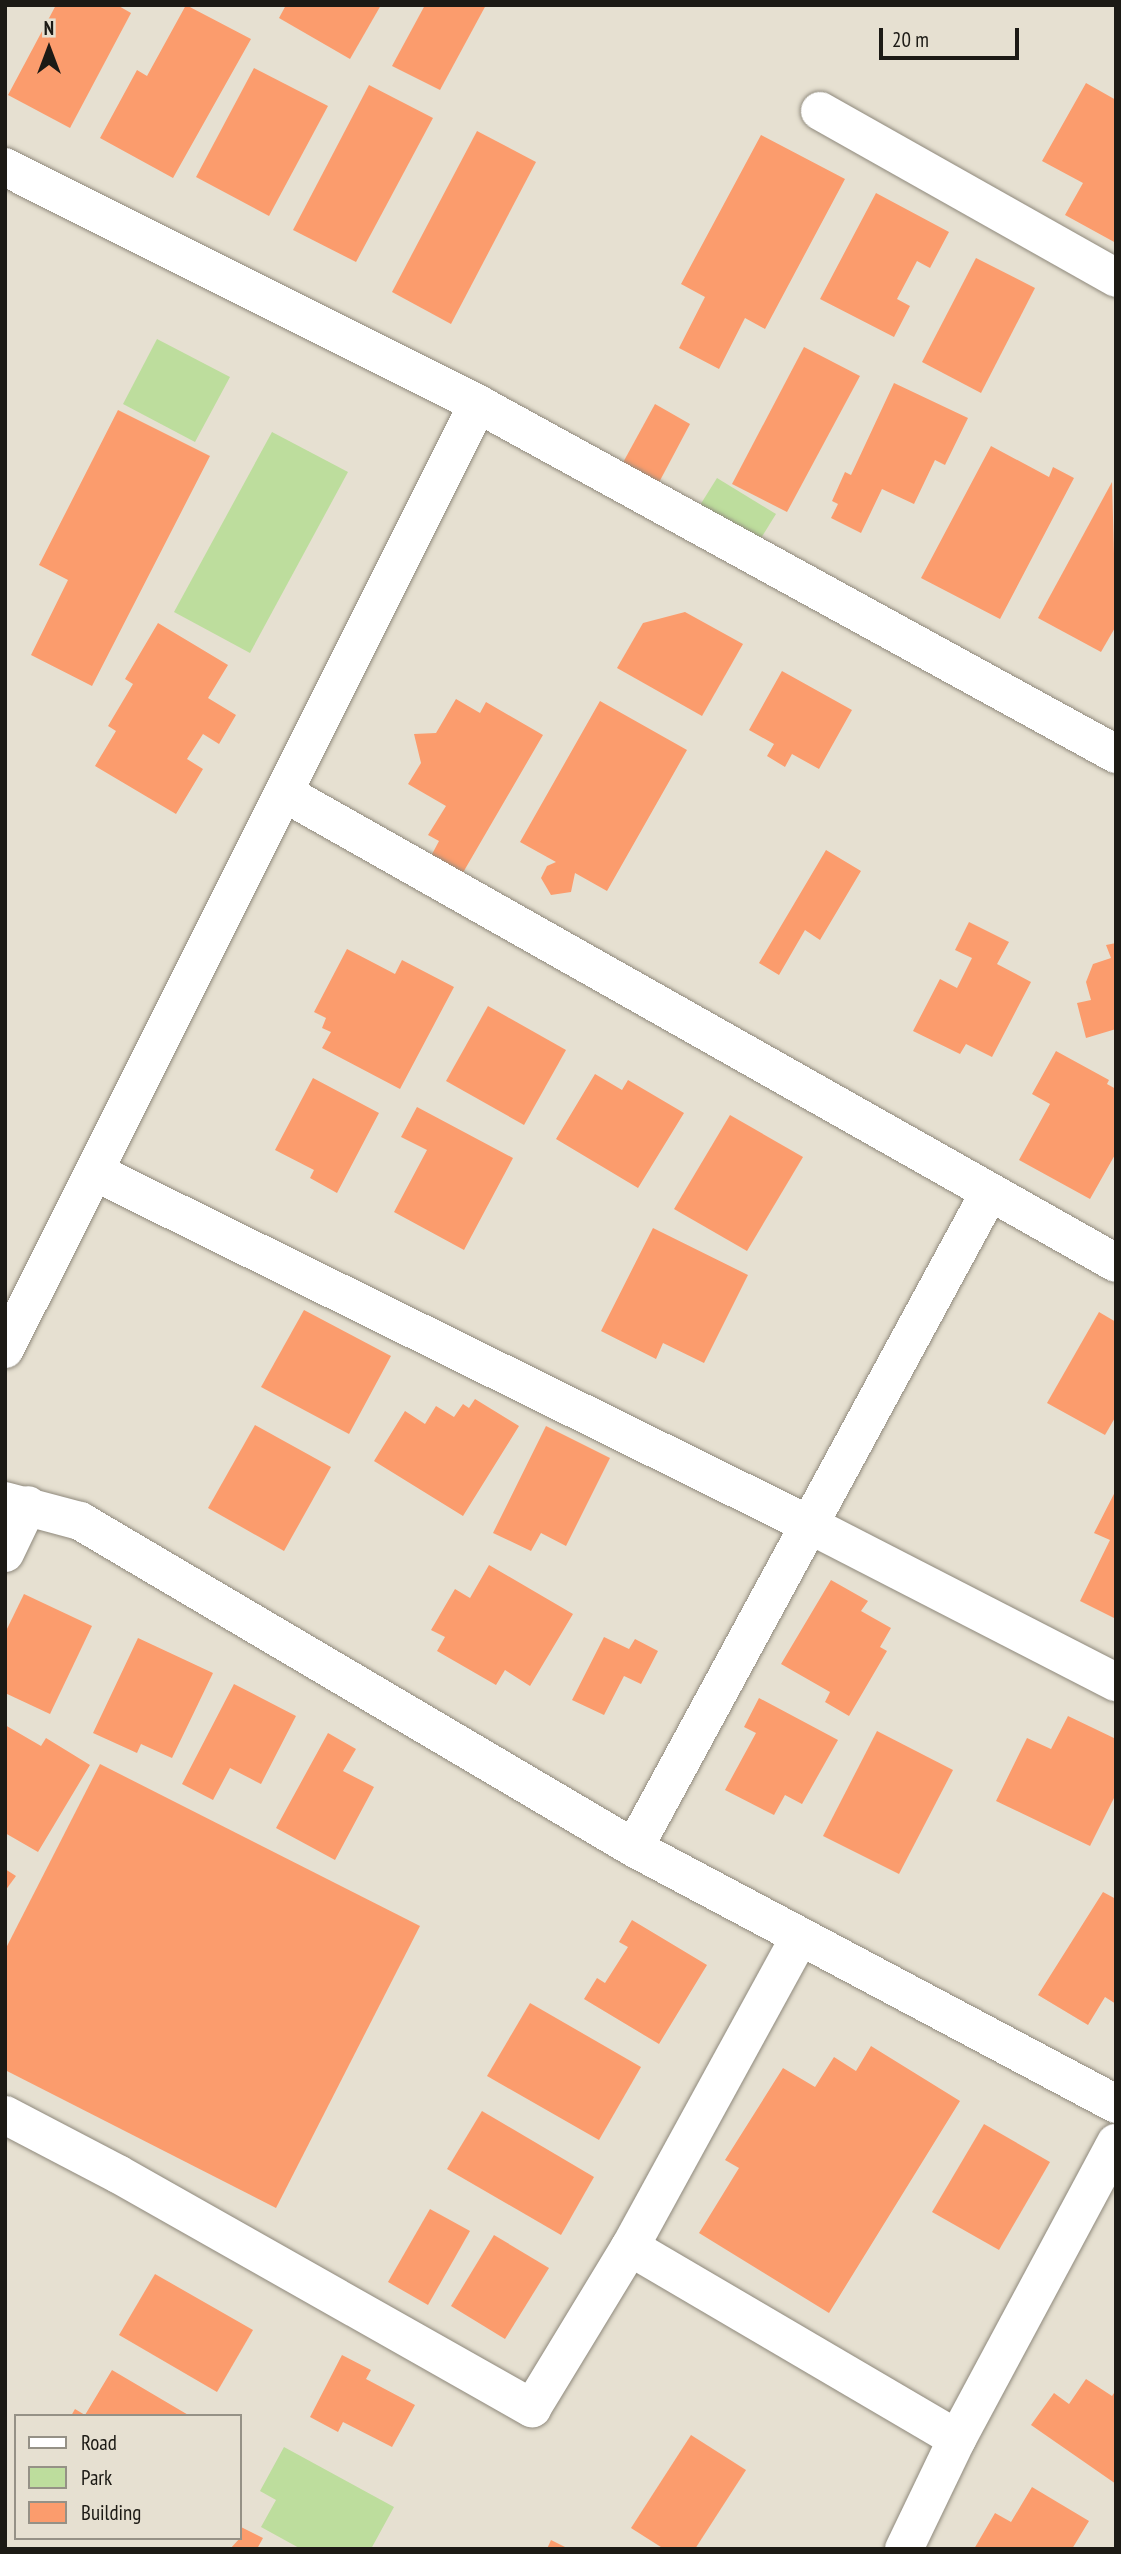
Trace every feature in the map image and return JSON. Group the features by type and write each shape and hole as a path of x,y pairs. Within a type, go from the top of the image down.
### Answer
{"street":[{"path":"820,111 1116,278"},
{"path":"5,167 478,404 1116,754"},
{"path":"5,1349 286,794 478,404"},
{"path":"286,794 1116,1263"},
{"path":"95,1172 812,1525 1116,1682"},
{"path":"634,1848 812,1525 989,1193"},
{"path":"5,1553 17,1503 80,1521 634,1848 1116,2105"},
{"path":"5,2115 118,2174 532,2408 630,2247 800,1937"},
{"path":"904,2549 957,2438 1116,2143"},
{"path":"630,2247 957,2438"}],"green space":[{"path":"157,339 230,377 195,442 123,404"},
{"path":"272,432 348,472 250,653 174,612"},
{"path":"717,478 776,514 756,546 697,510"},
{"path":"284,2447 394,2507 371,2549 301,2549 261,2527 276,2500 260,2491"}],"building":[{"path":"56,5 117,5 131,13 70,128 8,95"},
{"path":"186,5 251,39 173,178 100,138 137,70 147,76"},
{"path":"286,5 381,5 350,59 279,18"},
{"path":"425,5 486,5 440,90 392,66"},
{"path":"254,68 328,106 269,216 196,177"},
{"path":"1086,83 1116,100 1116,243 1065,215 1083,183 1042,161"},
{"path":"369,85 433,118 356,262 293,230"},
{"path":"477,131 536,162 451,324 392,292"},
{"path":"761,135 845,179 765,329 745,318 719,369 679,348 705,297 681,284"},
{"path":"876,193 949,232 930,268 917,261 897,299 910,306 894,337 820,299"},
{"path":"976,258 1035,288 981,393 922,362"},
{"path":"804,347 860,376 787,512 732,484"},
{"path":"894,383 968,418 945,465 935,460 914,504 882,489 861,533 831,518 838,504 832,501 845,472 851,475"},
{"path":"655,404 690,424 656,488 620,468"},
{"path":"118,410 210,456 92,686 31,655 68,580 39,565"},
{"path":"991,446 1049,477 1053,467 1074,478 1000,619 921,578"},
{"path":"1112,482 1116,626 1101,652 1038,618"},
{"path":"685,612 743,644 702,716 617,668 643,623"},
{"path":"158,623 228,665 208,698 236,715 219,744 203,734 187,759 203,769 176,814 95,766 116,731 108,726 133,684 125,679"},
{"path":"782,671 852,710 819,769 792,754 785,767 767,756 774,744 749,730"},
{"path":"456,699 480,713 486,702 543,735 461,876 430,858 439,841 428,835 446,806 408,784 421,763 414,734 436,733"},
{"path":"600,701 687,750 607,891 575,873 571,892 551,895 541,878 547,866 556,862 520,842"},
{"path":"826,850 861,871 820,940 805,930 779,975 759,963"},
{"path":"969,922 1009,942 997,964 1031,982 992,1057 966,1044 960,1054 913,1031 940,979 957,988 972,958 955,950"},
{"path":"1116,943 1116,1029 1086,1038 1077,1003 1091,1000 1086,982 1093,964 1111,958 1106,945"},
{"path":"347,949 395,974 402,960 454,987 400,1089 322,1048 331,1032 322,1028 326,1018 314,1012"},
{"path":"488,1006 566,1050 524,1125 446,1081"},
{"path":"1056,1051 1109,1080 1107,1084 1116,1089 1116,1153 1090,1199 1019,1160 1050,1104 1032,1094"},
{"path":"595,1074 622,1090 628,1080 684,1113 638,1188 556,1139"},
{"path":"313,1078 379,1113 337,1193 310,1178 314,1170 275,1150"},
{"path":"417,1107 513,1158 464,1250 394,1212 427,1150 401,1137"},
{"path":"730,1115 803,1157 747,1251 674,1209"},
{"path":"653,1228 748,1275 704,1363 663,1343 656,1359 601,1331"},
{"path":"304,1310 391,1356 349,1434 261,1387"},
{"path":"1099,1312 1116,1322 1116,1416 1105,1435 1047,1403"},
{"path":"475,1399 519,1426 463,1516 374,1461 405,1411 425,1424 436,1406 454,1417 463,1404 469,1408"},
{"path":"255,1425 331,1467 284,1551 208,1508"},
{"path":"546,1426 610,1458 566,1546 541,1533 531,1551 493,1533"},
{"path":"1116,1490 1116,1619 1080,1601 1110,1540 1094,1533"},
{"path":"489,1565 573,1614 530,1686 505,1670 496,1685 437,1651 445,1637 431,1630 455,1589 470,1598"},
{"path":"831,1580 868,1601 861,1611 891,1628 880,1647 887,1651 849,1716 825,1702 830,1692 781,1664"},
{"path":"24,1594 92,1626 50,1714 5,1693 5,1633"},
{"path":"604,1637 629,1649 635,1639 658,1651 641,1684 624,1676 604,1715 572,1700"},
{"path":"138,1638 213,1673 172,1758 141,1744 137,1753 93,1733"},
{"path":"234,1684 296,1716 261,1784 230,1768 213,1800 182,1784"},
{"path":"759,1698 838,1740 802,1804 785,1795 774,1815 725,1790 756,1733 744,1727"},
{"path":"1068,1716 1116,1739 1116,1794 1090,1846 996,1801 1027,1738 1051,1749"},
{"path":"5,1725 41,1746 46,1738 90,1765 38,1852 5,1833"},
{"path":"877,1731 953,1770 899,1874 823,1836"},
{"path":"328,1733 356,1749 343,1771 374,1787 335,1860 276,1828"},
{"path":"100,1764 420,1926 276,2208 5,2070 5,1950"},
{"path":"5,1869 16,1876 5,1891"},
{"path":"1103,1892 1116,1899 1116,2004 1105,1997 1088,2025 1038,1995"},
{"path":"632,1920 707,1965 659,2044 584,1999 597,1978 605,1983 628,1947 619,1942"},
{"path":"530,2003 641,2067 599,2140 487,2076"},
{"path":"871,2046 960,2101 829,2313 699,2233 739,2168 725,2160 783,2068 815,2087 834,2057 856,2071"},
{"path":"482,2111 594,2177 561,2235 447,2169"},
{"path":"984,2124 1050,2162 999,2250 932,2212"},
{"path":"430,2209 470,2231 428,2305 388,2282"},
{"path":"494,2235 549,2268 505,2339 451,2306"},
{"path":"155,2274 253,2330 217,2392 119,2335"},
{"path":"342,2355 371,2370 366,2379 415,2405 392,2447 343,2422 338,2432 310,2417"},
{"path":"112,2370 187,2414 86,2414"},
{"path":"1086,2379 1112,2396 1116,2390 1116,2484 1031,2425 1054,2393 1069,2404"},
{"path":"691,2435 746,2470 695,2549 664,2549 631,2528"},
{"path":"1032,2487 1089,2521 1072,2549 974,2549 995,2513 1011,2522"},
{"path":"242,2528 263,2538 257,2549 230,2549 238,2540 242,2540"},
{"path":"551,2540 569,2549 547,2549"}]}
